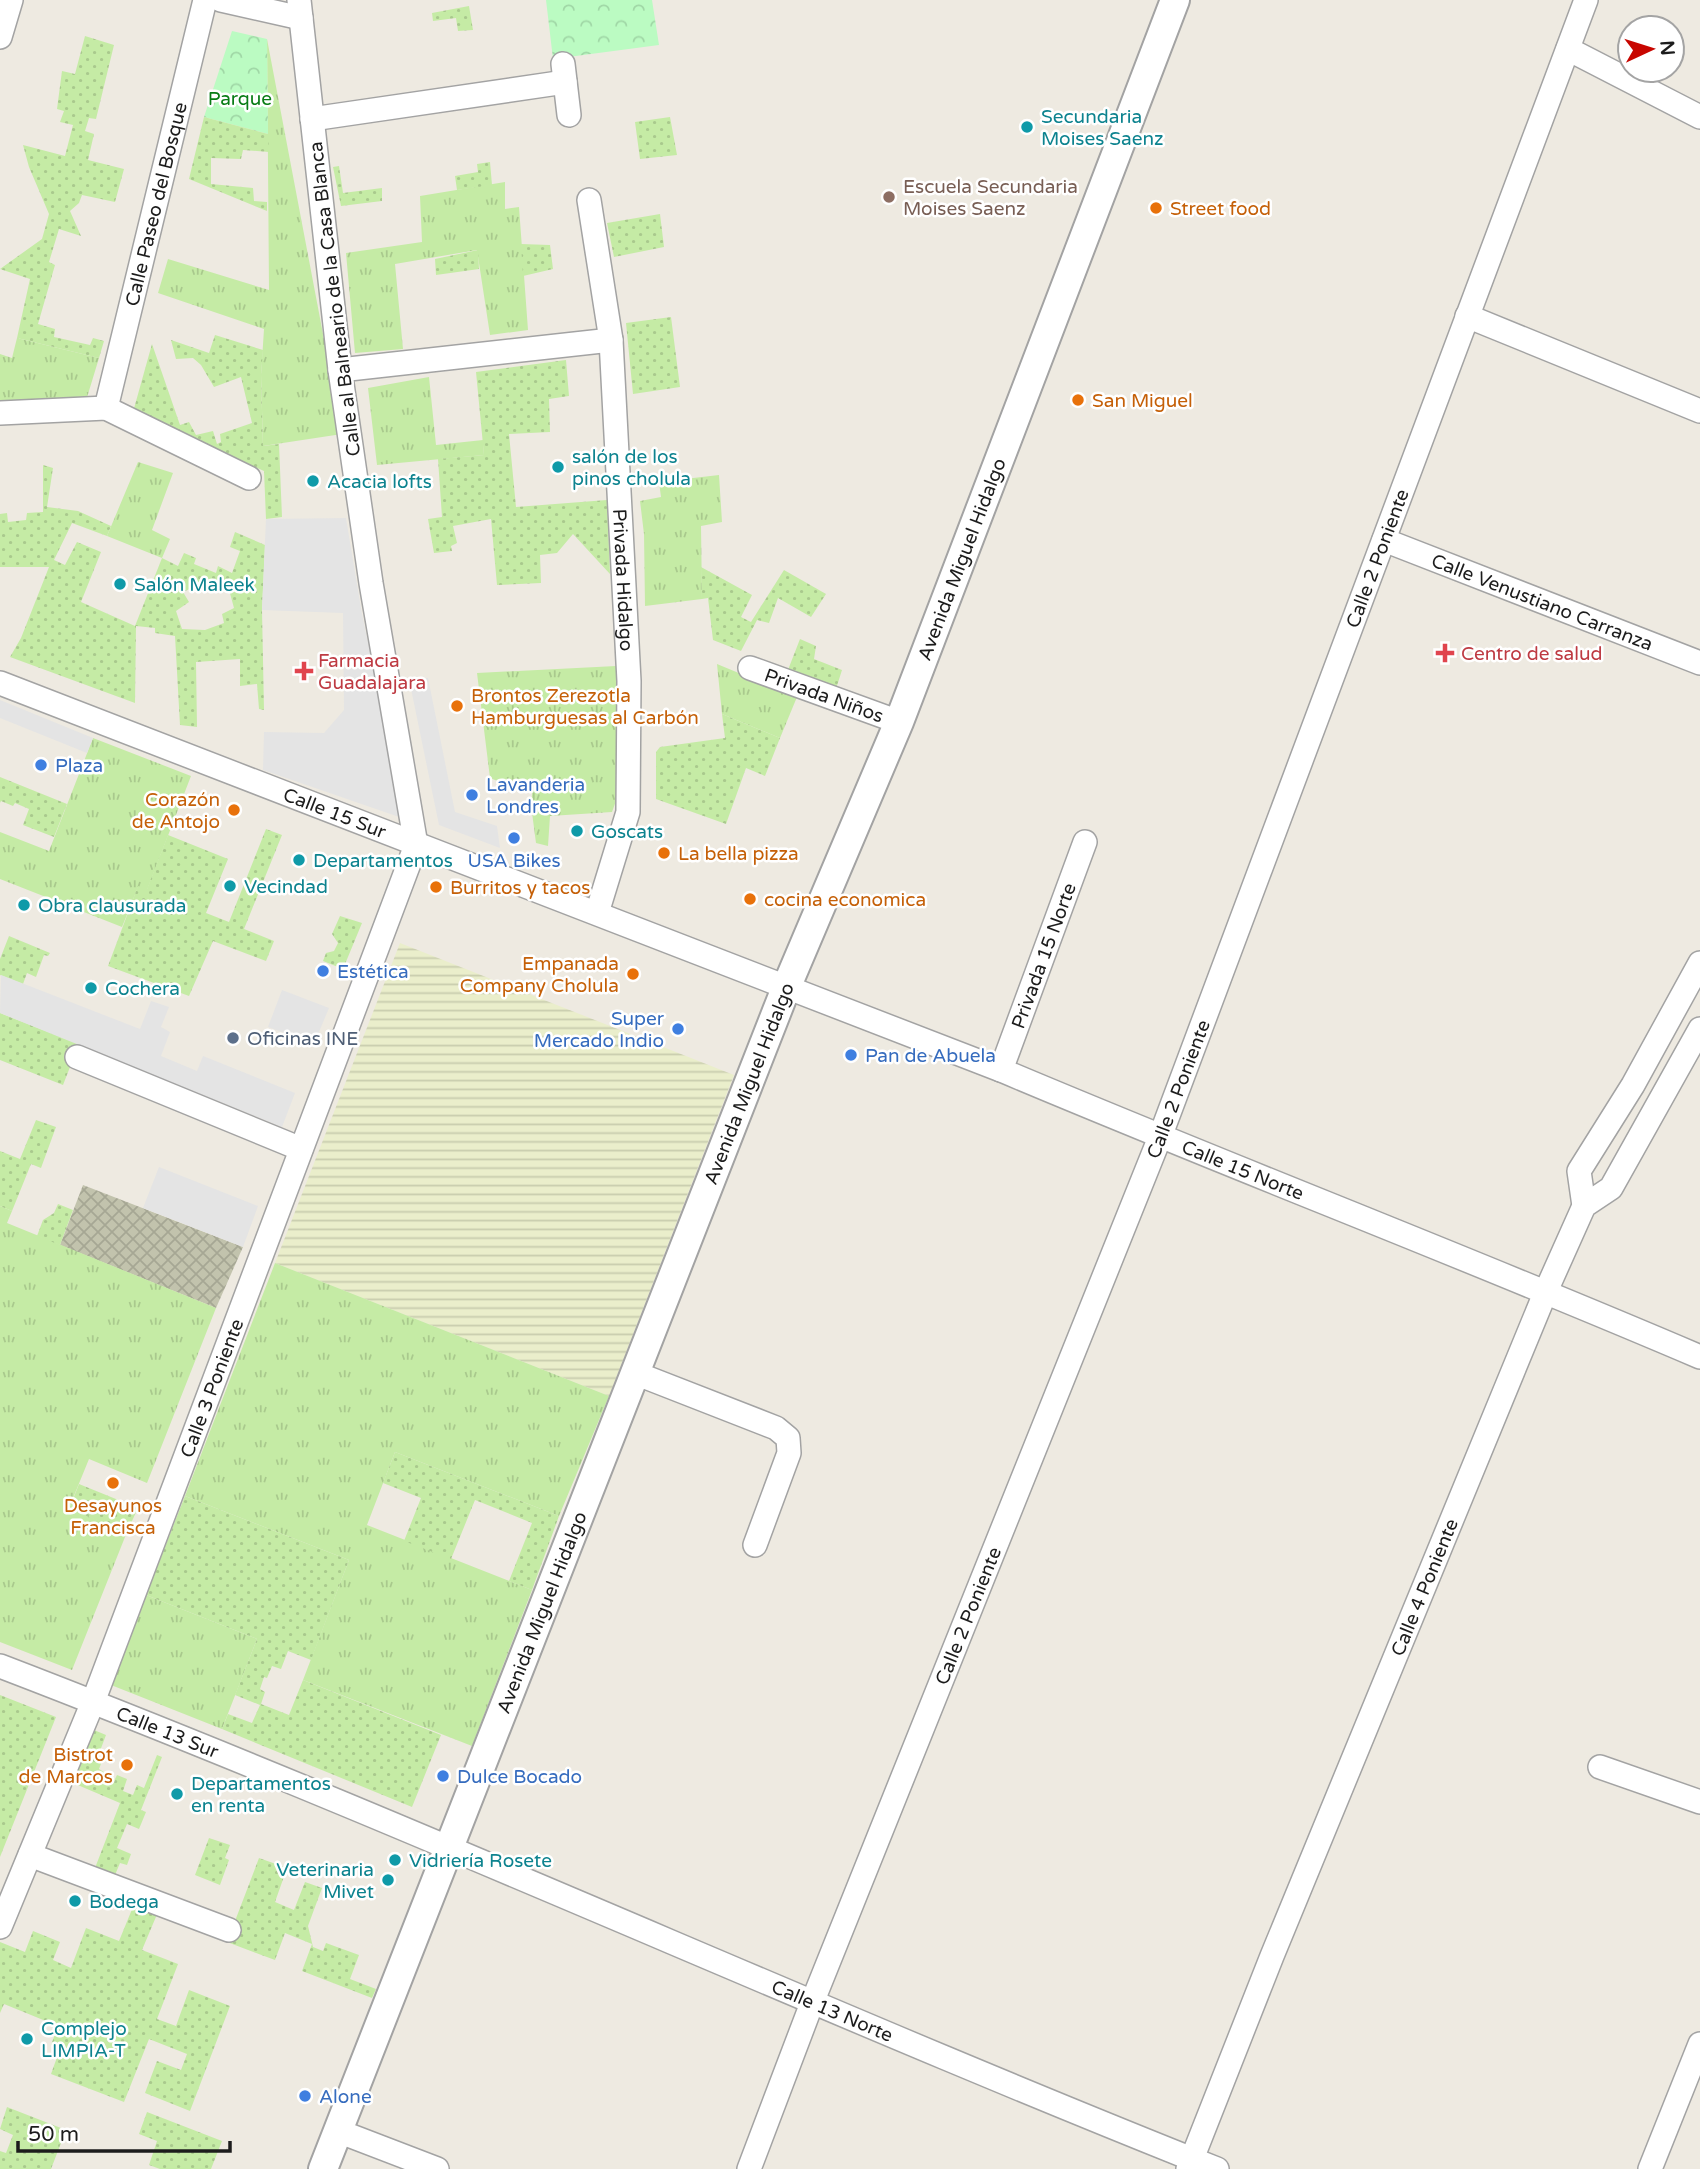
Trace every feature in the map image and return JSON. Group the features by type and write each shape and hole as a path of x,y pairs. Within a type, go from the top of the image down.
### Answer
{"street":[{"path":"0,37 11,0"},
{"name":"Calle Paseo del Bosque","path":"106,408 205,0"},
{"path":"221,0 265,12 300,9"},
{"name":"Avenida Miguel Hidalgo","path":"323,2169 786,988 899,722 1175,0"},
{"name":"Calle 2 Poniente","path":"749,2169 812,2003 1160,1137 1586,0"},
{"name":"Calle al Balneario de la Casa Blanca","path":"300,9 340,370 416,845"},
{"path":"1568,49 1700,117"},
{"path":"312,119 564,73 569,115"},
{"name":"Privada Hidalgo","path":"589,201 611,340 629,681 628,812 597,913"},
{"path":"1467,317 1700,411"},
{"path":"340,370 611,340"},
{"path":"0,413 106,408 249,478"},
{"name":"Calle Venustiano Carranza","path":"1384,540 1700,663"},
{"name":"Privada Niños","path":"750,668 899,722"},
{"name":"Calle 15 Sur","path":"0,683 786,988"},
{"name":"Privada 15 Norte","path":"1002,1070 1085,842"},
{"name":"Calle 3 Poniente","path":"0,1927 93,1702 416,845"},
{"path":"1700,963 1633,1085 1579,1171 1584,1206 1611,1188 1700,1029"},
{"name":"Calle 15 Norte","path":"786,988 1002,1070 1160,1137 1546,1291 1700,1357"},
{"path":"77,1056 301,1149"},
{"name":"Calle 4 Poniente","path":"1190,2164 1272,1955 1546,1291 1584,1206"},
{"path":"635,1373 776,1428 788,1438 789,1453 755,1545"},
{"name":"Calle 13 Sur","path":"0,1666 450,1847"},
{"path":"1600,1767 1700,1802"},
{"name":"Calle 13 Norte","path":"450,1847 1190,2164 1217,2169"},
{"path":"30,1855 229,1930"},
{"path":"1650,2169 1700,2044"},
{"path":"338,2131 438,2169"}],"shaded area":[{"path":"346,518 362,614 405,819 263,770 264,732 324,733 344,710 343,613 262,610 266,519"},
{"path":"428,678 455,812 497,826 500,848 439,825 409,679"},
{"path":"0,700 93,738 87,753 0,718"},
{"path":"400,943 734,1075 609,1396 275,1263"},
{"path":"1,975 140,1029 151,1001 169,1007 161,1027 170,1032 161,1056 197,1071 203,1056 295,1093 282,1127 0,1013"},
{"path":"282,990 329,1008 314,1044 268,1027"},
{"path":"159,1167 258,1206 243,1247 143,1208"},
{"path":"83,1185 243,1247 216,1308 60,1245"}],"green space":[{"path":"546,0 652,0 659,45 553,59"},
{"path":"469,6 473,30 458,31 456,18 433,21 432,13"},
{"name":"Parque","path":"232,31 267,39 268,134 204,117"},
{"path":"85,36 114,45 96,119 89,118 85,131 94,134 88,160 124,169 115,202 82,195 79,203 70,211 81,236 59,229 49,262 55,265 38,324 55,329 54,337 90,345 93,338 104,341 99,358 17,338 30,279 0,269 42,239 49,214 29,167 23,145 65,156 73,125 60,122 64,111 57,109 62,71 75,74"},
{"path":"267,39 342,434 263,446 261,375 264,329 158,293 168,259 269,290"},
{"path":"204,117 268,134 269,152 243,150 241,159 211,158 211,184 253,188 254,201 267,202 267,211 189,179"},
{"path":"670,117 677,155 640,159 635,122"},
{"path":"490,162 492,185 457,190 455,176 478,172 477,164"},
{"path":"339,166 343,193 382,188 382,201 341,206 333,167"},
{"path":"505,182 505,209 519,207 528,330 490,335 477,250 395,264 403,349 355,353 346,253 422,242 420,196"},
{"path":"660,214 664,247 614,257 607,223"},
{"path":"521,244 550,245 553,269 523,276"},
{"path":"478,250 479,269 436,275 435,259"},
{"path":"671,317 680,387 633,394 626,323"},
{"path":"215,335 263,350 263,446 279,444 282,517 266,519 264,471 133,412 152,344 180,425 189,422 196,435 213,431 217,444 221,442 220,434 252,423 241,377 214,387 201,365 193,358 176,359 171,340 209,353"},
{"path":"17,338 99,358 85,404 0,409 0,354 12,358"},
{"path":"566,360 569,396 549,399 550,432 509,434 516,507 607,500 610,574 573,534 557,553 540,555 541,583 497,585 491,519 453,526 457,543 451,546 452,551 434,553 428,519 442,517 438,459 484,455 476,372"},
{"path":"429,377 436,445 483,440 484,455 377,465 368,388"},
{"path":"138,462 173,473 152,530 170,539 162,558 107,536"},
{"path":"43,465 53,468 47,507 78,511 111,526 107,536 72,523 54,560 65,565 77,542 101,552 81,602 135,626 162,558 178,566 184,553 196,558 194,564 216,573 218,566 232,573 240,551 230,547 235,532 265,545 262,610 264,710 259,709 257,684 240,686 240,659 196,662 197,727 180,725 175,636 155,633 155,628 136,626 135,703 10,657 21,638 49,567 0,567 0,514 7,513 8,522 26,520 27,513 43,512","holes":["212,579 228,586 234,608 222,614 224,623 205,630 182,629 176,611 189,602 183,592"]},
{"path":"719,475 722,522 701,526 702,599 645,606 644,534 640,501 661,497 659,482"},
{"path":"701,567 752,595 741,617 751,622 784,570 826,594 811,617 778,598 769,623 757,620 741,651 713,640 708,598 702,599"},
{"path":"800,639 816,646 814,659 842,670 835,692 786,675"},
{"path":"717,664 797,697 780,738 722,714"},
{"path":"616,666 621,787 612,812 550,816 548,846 536,843 531,805 533,786 513,779 510,786 490,778 477,673"},
{"path":"722,714 780,738 765,776 746,768 726,824 656,799 656,752 660,747 725,738"},
{"path":"93,738 191,776 147,890 138,887 122,927 0,879 0,832 49,851"},
{"path":"0,777 67,804 54,837 23,825 29,809 15,803 13,806 1,801 0,803"},
{"path":"266,829 282,835 244,929 274,941 266,961 213,941 189,996 108,966 138,886 147,889 168,835 228,859 206,913 229,922"},
{"path":"340,916 362,923 343,969 323,961 326,953 334,951 338,943 332,934"},
{"path":"9,936 50,953 48,956 44,955 36,977 27,973 23,984 0,975 0,959"},
{"path":"0,1013 79,1044 63,1085 0,1060"},
{"path":"36,1120 56,1127 41,1168 31,1164 12,1211 0,1206 0,1151 20,1159"},
{"path":"58,1204 73,1210 60,1245 37,1236 43,1220 54,1213"},
{"path":"0,1206 12,1211 7,1223 216,1308 147,1483 89,1459 69,1508 127,1532 72,1670 0,1642"},
{"path":"275,1263 609,1396 559,1516 395,1452 367,1525 532,1590 472,1746 303,1680 349,1560 185,1496"},
{"path":"395,1452 559,1516 532,1590 509,1581 532,1523 475,1500 451,1559 404,1541 421,1498 383,1483"},
{"path":"79,1484 138,1508 127,1532 69,1509"},
{"path":"185,1496 349,1560 311,1660 288,1651 281,1669 272,1666 267,1678 264,1677 260,1689 265,1692 261,1704 289,1715 303,1680 441,1735 412,1807 222,1729 228,1714 252,1723 260,1705 235,1695 257,1639 146,1595"},
{"path":"146,1595 257,1639 222,1729 111,1685"},
{"path":"0,1695 56,1717 0,1857"},
{"path":"94,1730 106,1735 97,1759 102,1761 99,1769 115,1779 117,1775 127,1779 123,1791 133,1795 137,1785 144,1788 157,1755 162,1757 141,1810 146,1812 139,1829 127,1824 117,1848 131,1854 127,1865 120,1863 115,1875 95,1868 120,1803 73,1783"},
{"path":"209,1838 230,1845 225,1858 229,1860 220,1885 195,1875"},
{"path":"259,1858 287,1868 275,1902 294,1910 305,1882 322,1888 308,1926 313,1947 323,1951 326,1943 359,1955 350,1979 376,1989 372,1998 302,1971 312,1944 285,1933 275,1960 227,1942"},
{"path":"135,1902 158,1912 142,1950 178,1964 157,2019 176,2026 189,1990 230,2006 190,2111 145,2093 157,2061 181,2070 187,2054 149,2039 124,2102 51,2074 60,2049 51,2045 58,2026 4,2004 0,2013 0,1942 25,1952 33,1931 60,1942 53,1960 71,1968 86,1928 119,1941"},
{"path":"7,2107 66,2130 51,2169 0,2169 0,2151 6,2153 13,2135 0,2129"},
{"path":"147,2112 222,2141 211,2169 160,2169 149,2165 157,2141 139,2134"}],"place":[{"name":"Secundaria Moises Saenz","path":"1027,127"},
{"name":"Escuela Secundaria Moises Saenz","path":"889,197"},
{"name":"Street food","path":"1156,208"},
{"name":"San Miguel","path":"1078,400"},
{"name":"salón de los pinos cholula","path":"558,467"},
{"name":"Acacia lofts","path":"313,481"},
{"name":"Salón Maleek","path":"120,584"},
{"name":"Centro de salud","path":"1445,653"},
{"name":"Farmacia Guadalajara","path":"304,671"},
{"name":"Brontos Zerezotla Hamburguesas al Carbón","path":"457,706"},
{"name":"Plaza","path":"41,765"},
{"name":"Lavanderia Londres","path":"472,795"},
{"name":"Corazón de Antojo","path":"234,810"},
{"name":"Goscats","path":"577,831"},
{"name":"USA Bikes","path":"514,838"},
{"name":"La bella pizza","path":"664,853"},
{"name":"Departamentos","path":"299,860"},
{"name":"Vecindad","path":"230,886"},
{"name":"Burritos y tacos","path":"436,887"},
{"name":"cocina economica","path":"750,899"},
{"name":"Obra clausurada","path":"24,905"},
{"name":"Estética","path":"323,971"},
{"name":"Empanada Company Cholula","path":"633,974"},
{"name":"Cochera","path":"91,988"},
{"name":"Super Mercado Indio","path":"678,1029"},
{"name":"Oficinas INE","path":"233,1038"},
{"name":"Pan de Abuela","path":"851,1055"},
{"name":"Desayunos Francisca","path":"113,1483"},
{"name":"Bistrot de Marcos","path":"127,1765"},
{"name":"Dulce Bocado","path":"443,1776"},
{"name":"Departamentos en renta","path":"177,1794"},
{"name":"Vidriería Rosete","path":"395,1860"},
{"name":"Veterinaria Mivet","path":"388,1880"},
{"name":"Bodega","path":"75,1901"},
{"name":"Complejo LIMPIA-T","path":"27,2039"},
{"name":"Alone","path":"305,2096"}]}
